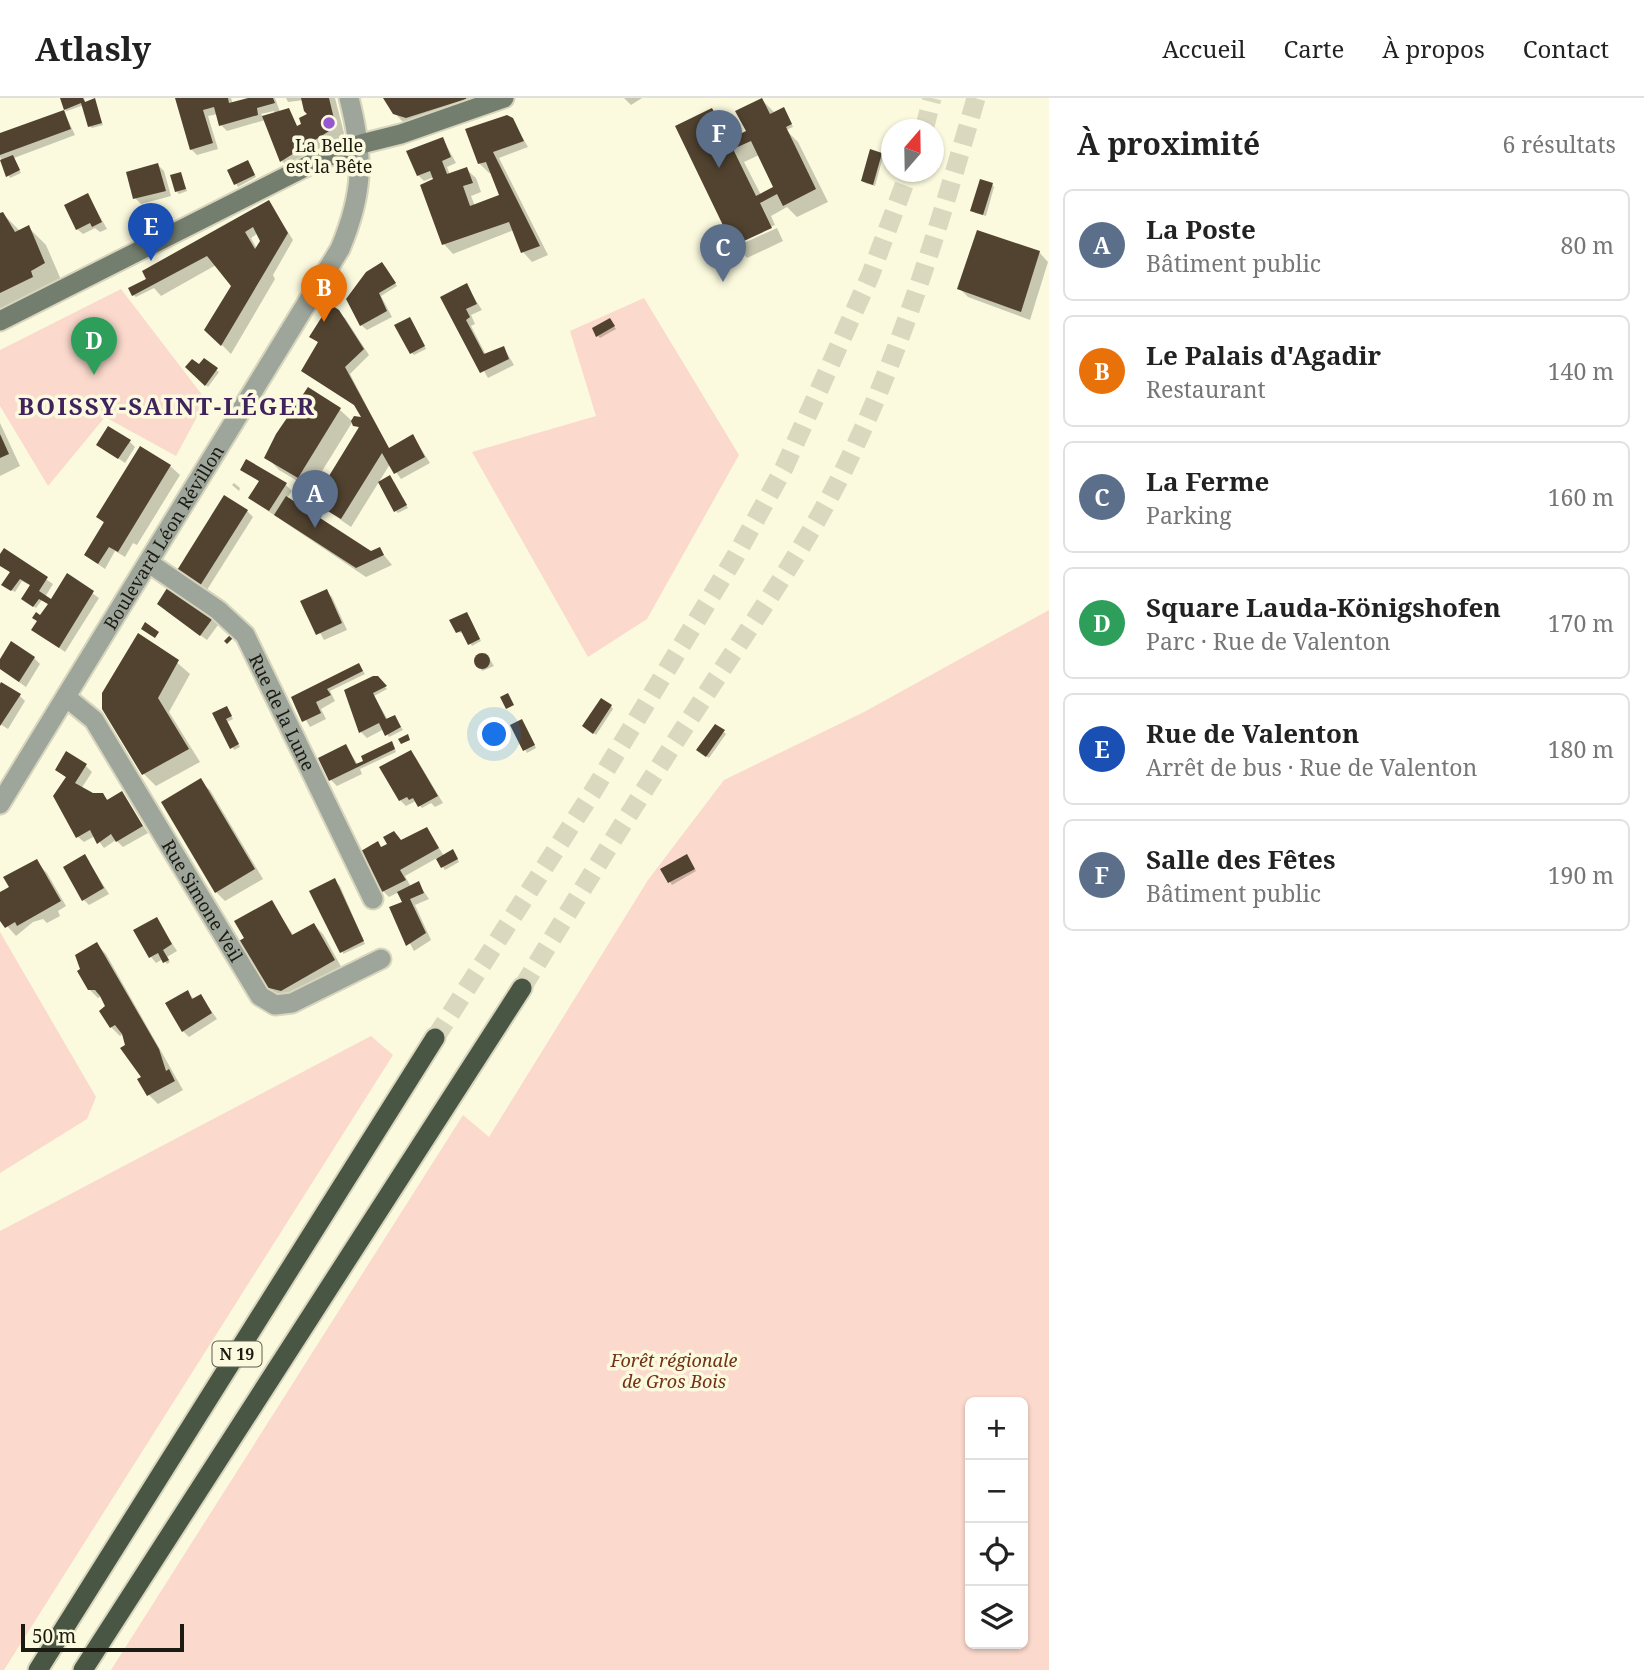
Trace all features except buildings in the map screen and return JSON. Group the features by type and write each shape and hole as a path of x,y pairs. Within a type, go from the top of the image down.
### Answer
{"highway":[{"name":"N 19","path":"83,1670 522,988"},
{"name":"N 19","path":"38,1670 435,1038"}],"main road":[{"path":"0,321 294,172 361,144 401,134 504,98"}],"street":[{"name":"Boulevard Léon Révillon","path":"0,804 149,563 347,233 360,184 361,144 349,98"},
{"name":"Rue de la Lune","path":"149,563 218,610 245,635 373,899"},
{"name":"Rue Simone Veil","path":"66,697 94,720 260,996 275,1005 292,1003 381,958"}],"green space":[{"path":"121,289 206,400 176,456 105,417 48,486 0,406 0,350"},
{"path":"644,298 739,455 647,619 588,657 472,452 596,416 570,331"},
{"name":"Forêt régionale de Gros Bois","path":"1049,610 1049,1670 111,1670 463,1115 489,1137 648,880 724,780 864,712"},
{"path":"0,932 96,1097 87,1119 0,1173"},
{"path":"371,1036 393,1055 4,1670 0,1670 0,1231"}],"tunnel":[{"path":"927,119 932,98"},
{"path":"522,988 654,775 779,583 834,489 870,413 905,325 976,98"},
{"path":"435,1038 592,793 735,557 784,468 870,276 905,182"}],"place":[{"name":"La Belle est la Bête","path":"329,123"},
{"name":"Salle des Fêtes","path":"719,168"},
{"name":"Rue de Valenton","path":"151,261"},
{"name":"La Ferme","path":"723,282"},
{"name":"Le Palais d'Agadir","path":"324,322"},
{"name":"Square Lauda-Königshofen","path":"94,375"},
{"name":"La Poste","path":"315,528"}],"district":[{"name":"BOISSY-SAINT-LÉGER","path":"167,405"}]}
